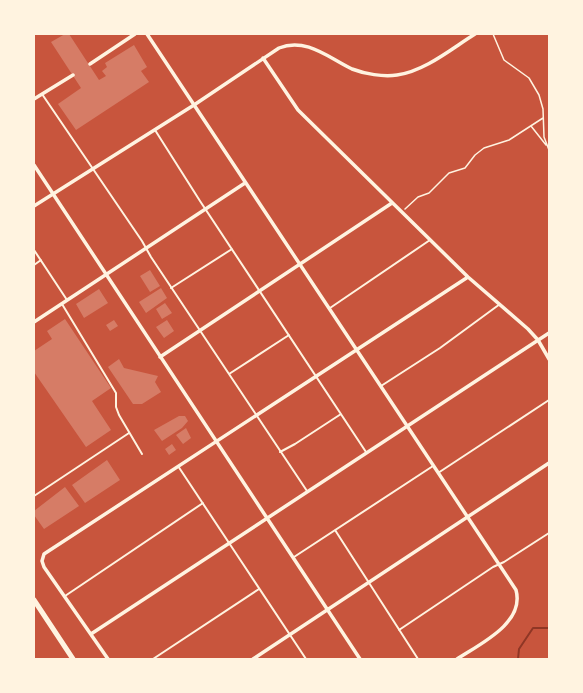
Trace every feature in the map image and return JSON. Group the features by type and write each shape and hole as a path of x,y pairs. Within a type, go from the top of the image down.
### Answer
{"main road":[{"path":"34,600 73,659"}],"street":[{"path":"90,64 135,34"},
{"path":"147,34 245,183 357,348 437,474 516,590 519,599 515,614 497,633 457,659"},
{"path":"34,206 263,58 285,46 306,46 362,72 396,76 408,73 427,64 475,34"},
{"path":"263,58 293,104 468,277 500,304 538,340 549,358"},
{"path":"34,99 73,75"},
{"path":"34,164 360,659"},
{"path":"34,322 107,276 245,183"},
{"path":"160,356 392,203"},
{"path":"108,659 43,564 44,554 357,348 468,277"},
{"path":"91,634 549,333"},
{"path":"253,659 549,464"}],"lane":[{"path":"42,94 147,248 171,288 307,491"},
{"path":"154,129 205,209 290,335 366,452"},
{"path":"330,308 430,240"},
{"path":"171,288 232,249"},
{"path":"34,250 68,300"},
{"path":"34,265 41,260"},
{"path":"62,304 116,393 116,407 142,454"},
{"path":"381,386 440,348 500,304"},
{"path":"229,374 290,335"},
{"path":"437,474 549,400"},
{"path":"280,452 341,414"},
{"path":"34,496 130,433"},
{"path":"178,465 230,542 258,589 306,659"},
{"path":"293,558 433,466"},
{"path":"64,596 203,503"},
{"path":"335,530 418,659"},
{"path":"399,630 549,533"},
{"path":"152,659 258,589"}],"path":[{"path":"493,34 504,60 525,75 536,88 542,103 547,146"},
{"path":"402,212 418,197 430,192 449,173 465,168 475,155 484,148 509,140 543,118"},
{"path":"531,126 549,150"}],"building":[{"path":"65,34 69,34 99,80 106,76 102,71 107,67 105,63 134,45 147,67 141,71 149,82 76,130 58,104 81,88 51,42"},
{"path":"150,270 160,286 150,292 140,276"},
{"path":"161,288 167,298 146,313 139,302"},
{"path":"99,289 108,303 84,318 76,304"},
{"path":"165,303 172,313 162,319 156,309"},
{"path":"65,319 111,388 92,401 111,430 86,447 34,372 34,351 52,339 47,331"},
{"path":"114,320 118,326 110,331 106,325"},
{"path":"167,320 174,331 164,338 156,327"},
{"path":"119,359 124,368 158,376 155,382 161,392 142,404 133,404 108,367"},
{"path":"179,416 185,416 188,421 182,428 162,441 154,430"},
{"path":"186,428 191,438 183,444 176,435"},
{"path":"172,444 176,450 169,455 165,449"},
{"path":"107,460 120,480 85,503 72,485"},
{"path":"65,487 79,506 44,529 34,515 34,511"}],"waterway":[{"path":"518,659 519,649 533,628 549,628"}]}
